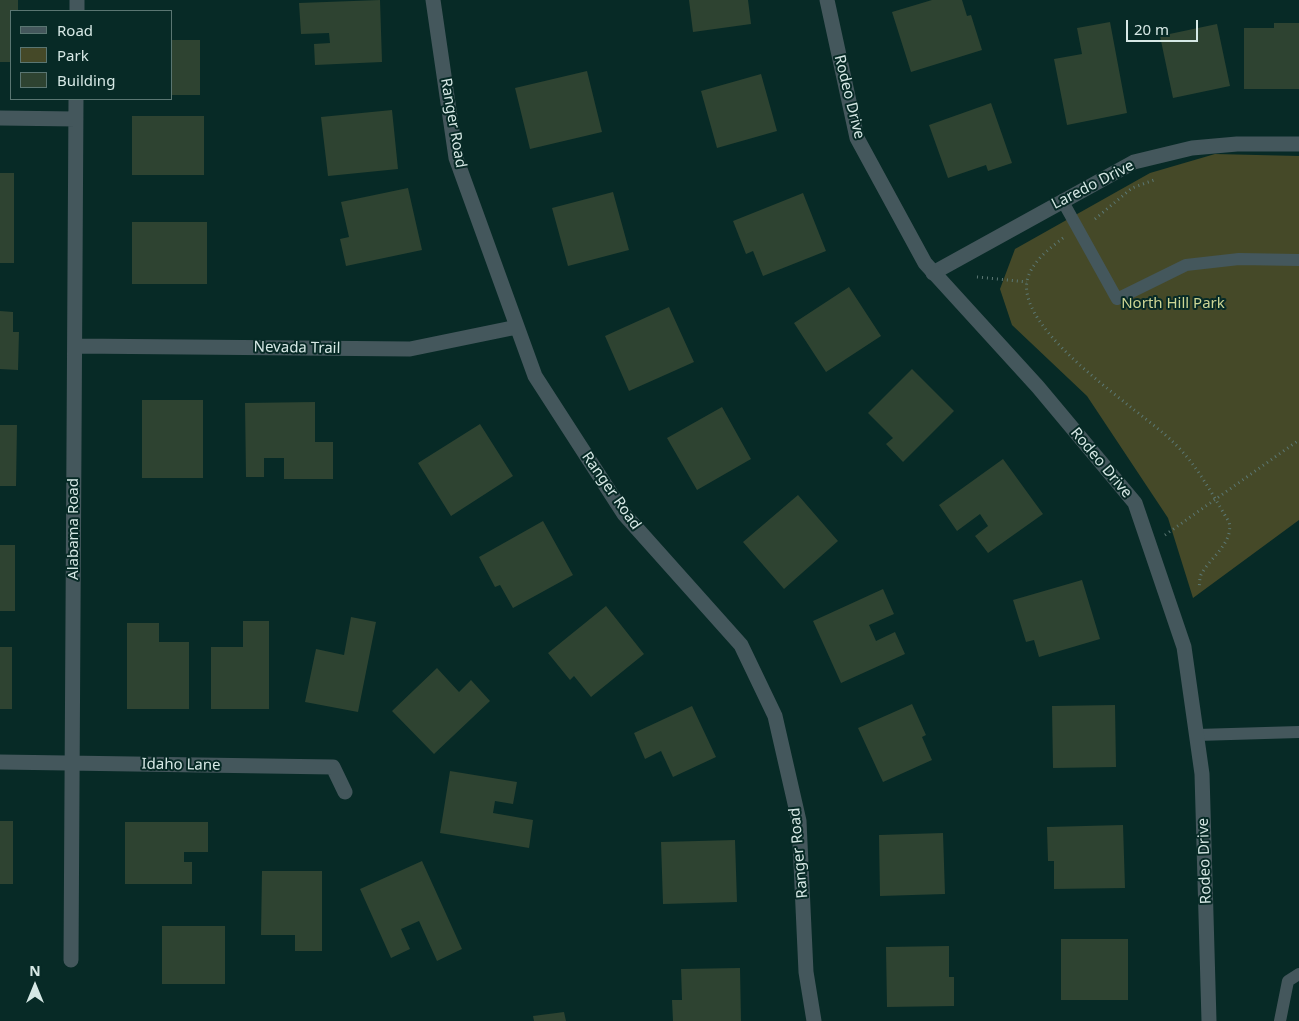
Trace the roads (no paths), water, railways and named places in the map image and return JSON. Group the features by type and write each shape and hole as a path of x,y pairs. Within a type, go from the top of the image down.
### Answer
{"street":[{"name":"Ranger Road","path":"433,0 456,158 534,376 624,514 741,645 776,716 799,821 806,972 814,1021"},
{"name":"Rodeo Drive","path":"826,0 858,138 925,264 1038,387 1135,504 1184,647 1197,735 1202,774 1209,1021"},
{"name":"Alabama Road","path":"71,960 76,100"},
{"path":"0,118 76,119"},
{"name":"Laredo Drive","path":"933,273 961,259 1062,200 1134,162 1192,148 1237,144 1299,144"},
{"name":"Nevada Trail","path":"75,346 410,349 516,326"},
{"name":"Idaho Lane","path":"0,762 334,767 345,792"}],"lane":[{"path":"1062,200 1117,299 1186,265 1239,259 1299,260"},
{"path":"1197,735 1299,732"},
{"path":"1280,1021 1288,981 1299,974"}],"park label":[{"name":"North Hill Park","path":"1173,304"}]}
